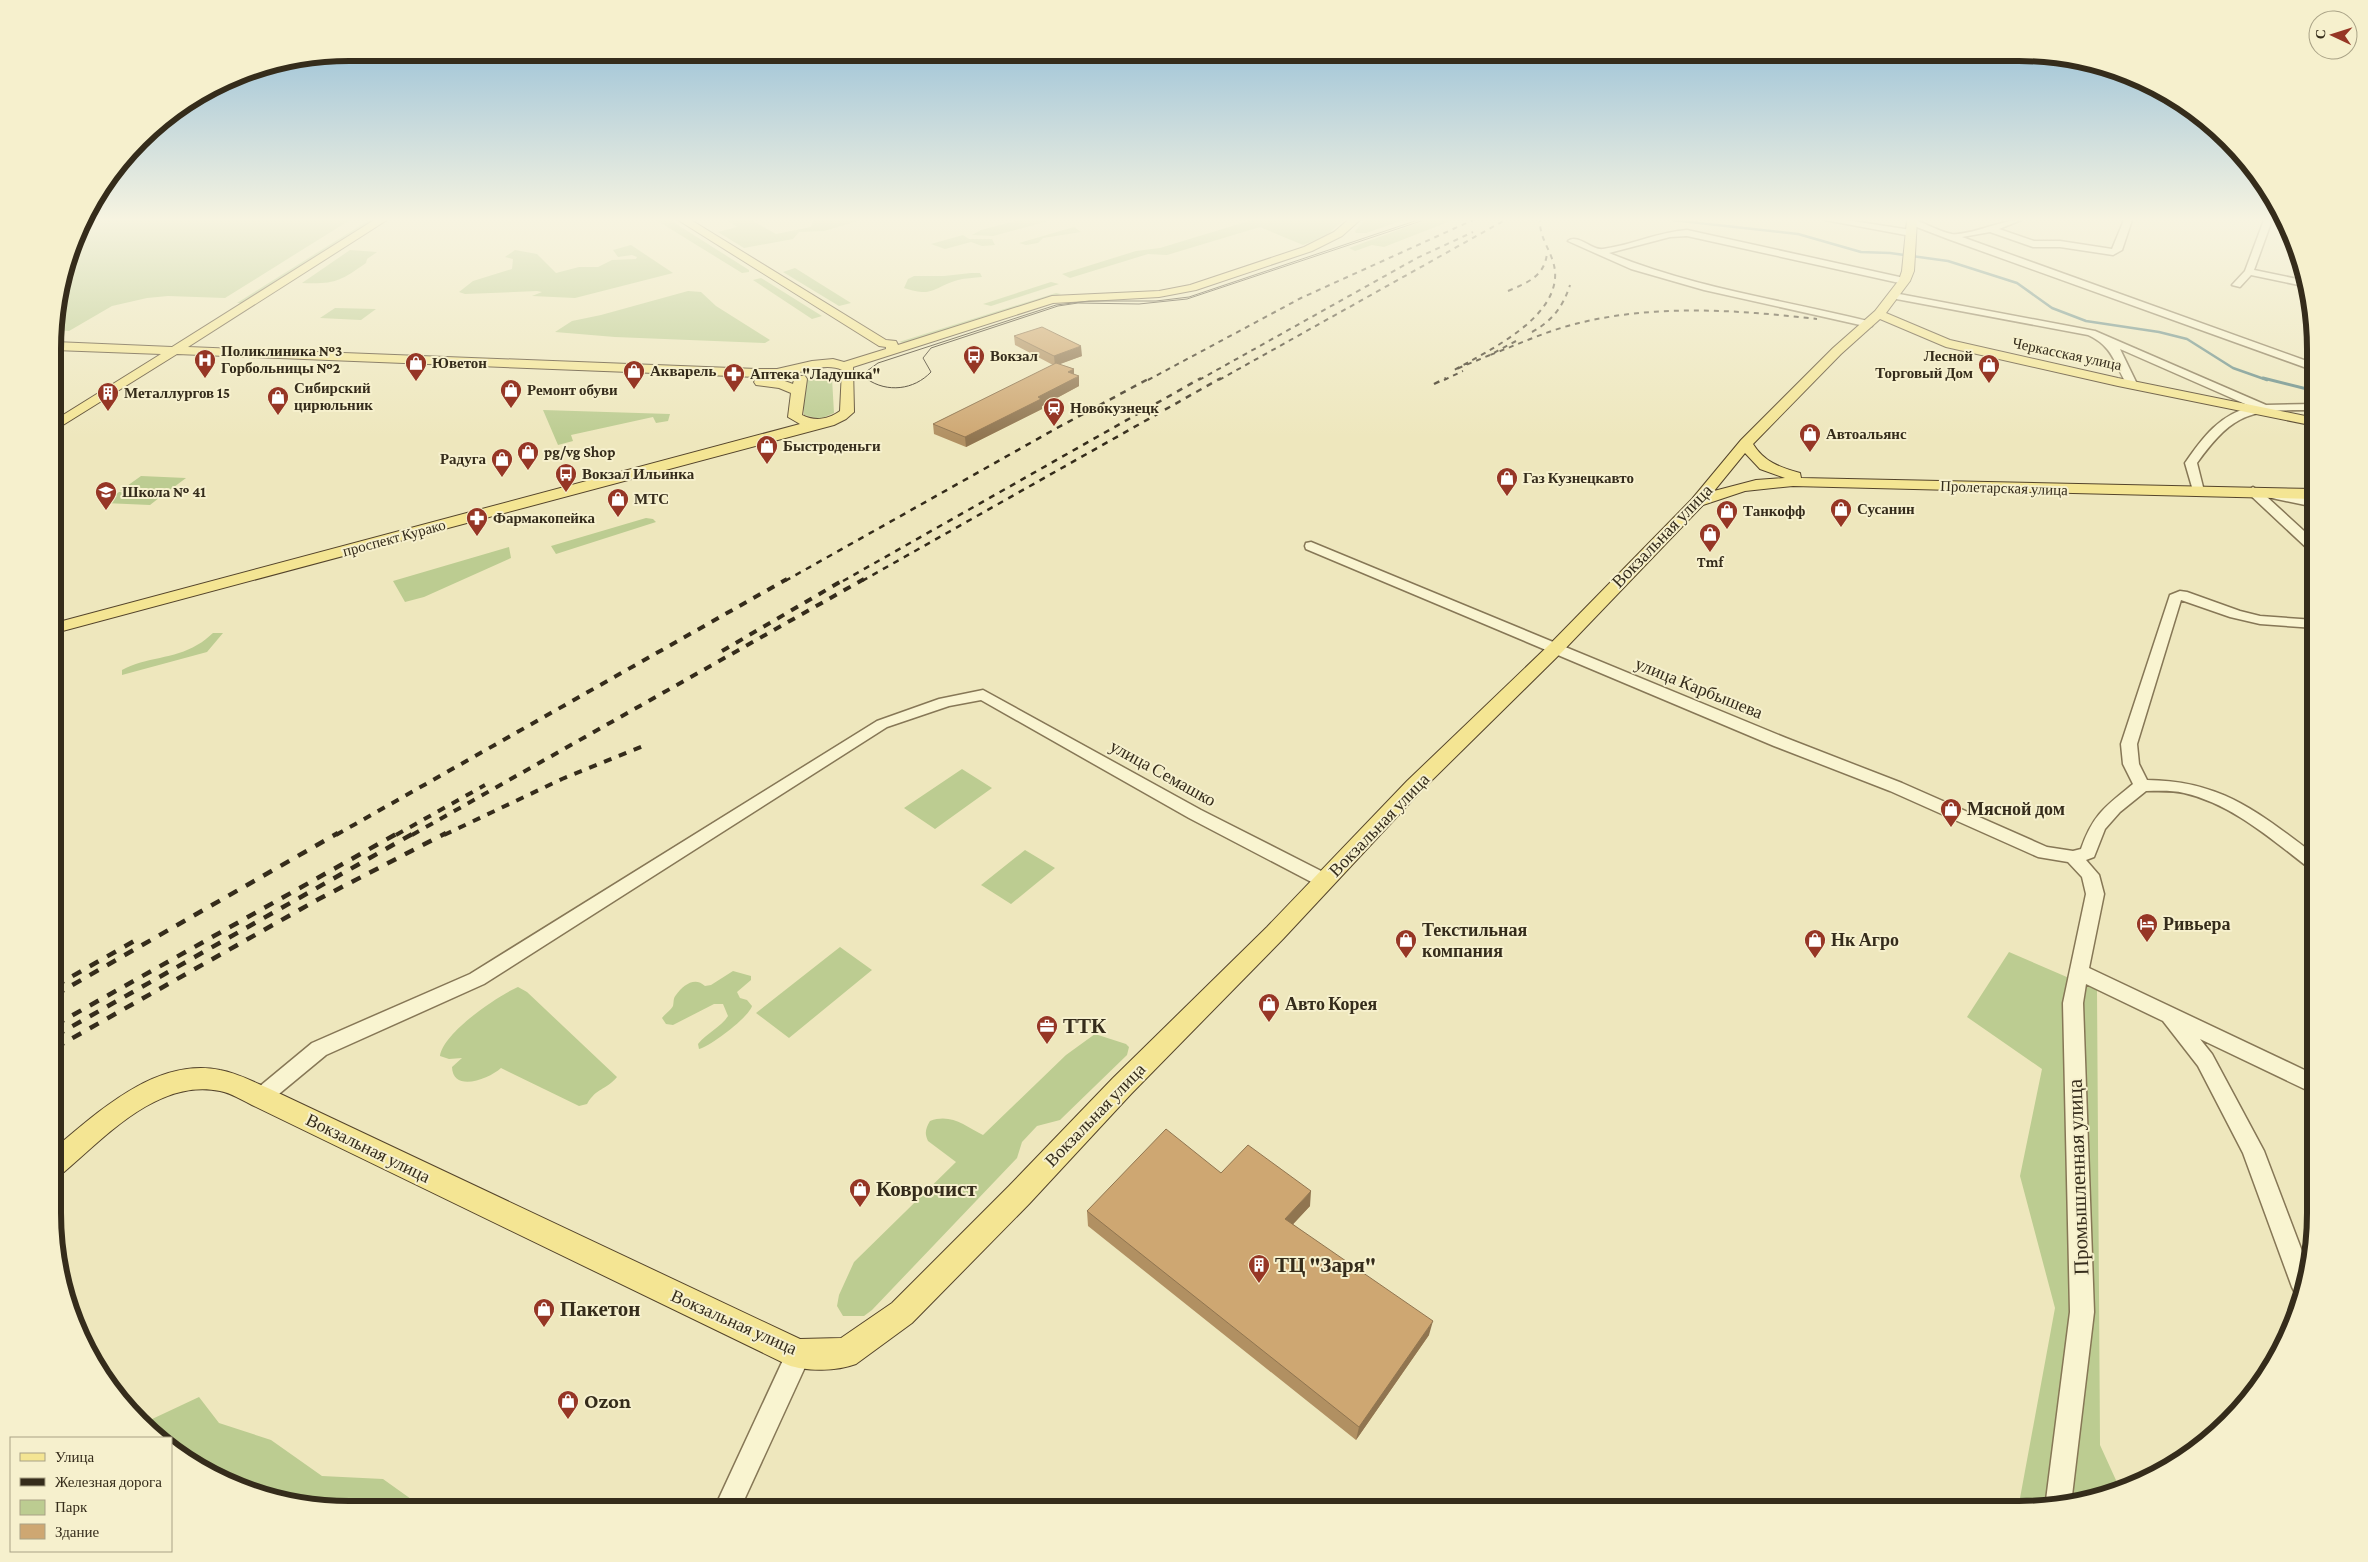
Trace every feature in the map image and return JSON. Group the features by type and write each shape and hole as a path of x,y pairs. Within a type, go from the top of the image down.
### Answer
{"main road":[{"path":"61,410 153,356 251,293"},
{"path":"174,351 266,293"},
{"path":"801,293 887,346"},
{"path":"845,366 848,369 848,412 834,420 821,423 799,420 795,417 797,391 802,371 809,367 1066,293 1138,295 1154,293"},
{"name":"Вокзальная улица","path":"61,1159 126,1105 158,1089 189,1079 217,1080 261,1097 799,1354 845,1353 902,1313 1019,1196 1122,1086 1324,882 1414,786 1555,649 1697,502 1746,443 1837,351 1879,314 1896,293"},
{"name":"Черкасская улица","path":"1879,314 1946,343 2307,420"},
{"path":"61,347 153,356 174,351 777,373 833,363 845,366 887,346"},
{"path":"61,354 153,356 770,383 782,384 797,391"},
{"path":"61,422 153,356"},
{"name":"проспект Курако","path":"61,614 757,432 778,425 795,415"},
{"name":"проспект Курако","path":"61,626 821,423"},
{"path":"1746,443 1754,460 1764,466 1816,482"},
{"path":"1729,465 1732,472 1739,477 1769,482"},
{"name":"Пролетарская улица","path":"1697,502 1723,492 1769,482 2307,494"}],"street":[{"path":"1729,293 1869,324"},
{"path":"2106,293 2307,365"},
{"path":"1894,296 2091,333 2259,409"},
{"path":"2091,333 2117,352 2132,384"},
{"path":"2198,491 2190,463 2214,433 2230,418 2259,409 2307,407"},
{"path":"2253,492 2307,502"},
{"path":"2253,492 2307,541"},
{"name":"улица Карбышева","path":"1311,546 1780,742 1896,787 2044,853 2073,857"},
{"path":"2142,785 2131,764 2129,744 2176,598 2180,595 2187,596 2235,614 2260,620 2307,623"},
{"name":"улица Семашко","path":"261,1097 319,1049 477,979 882,724 928,707 967,697 983,696 1195,814 1324,882"},
{"path":"2073,857 2088,853 2097,827 2114,808 2142,785 2183,787 2207,793 2257,820 2307,858"},
{"name":"Промышленная улица","path":"2058,1498 2082,1312 2073,1003 2095,894 2090,875 2073,857"},
{"path":"2078,972 2307,1081"},
{"path":"2170,1016 2205,1060 2253,1151 2300,1275"},
{"path":"731,1501 799,1354"}],"green space":[{"path":"67,293 233,293 225,298 168,296 147,298 112,306 69,331 62,330"},
{"path":"253,293 260,293 244,303 237,303"},
{"path":"462,293 492,293 465,294"},
{"path":"540,293 595,293 575,298 532,296"},
{"path":"681,293 702,293 716,306 770,340 765,343 615,337 555,332 572,321"},
{"path":"773,293 785,293 822,316 812,319"},
{"path":"817,293 835,293 851,303 839,306"},
{"path":"1017,293 1032,293 991,306 983,304"},
{"path":"1056,293 1061,294 905,343 899,342"},
{"path":"335,308 376,309 361,320 320,318"},
{"path":"832,378 834,413 820,419 804,415 804,380"},
{"path":"543,410 670,414 668,421 656,423 653,417 571,435 573,441 558,445"},
{"path":"141,476 186,478 166,493 120,491"},
{"path":"119,492 164,494 150,505 104,503"},
{"path":"646,518 653,519 656,522 556,554 551,546"},
{"path":"509,547 511,558 424,597 405,602 393,581"},
{"path":"213,633 223,633 207,652 122,675 122,670 131,666 188,650"},
{"path":"962,769 992,788 935,829 904,808"},
{"path":"1025,850 1055,868 1011,904 981,885"},
{"path":"840,947 872,970 789,1038 756,1013"},
{"path":"2009,952 2097,990 2100,1445 2117,1483 2093,1491 2056,1498 2019,1501 2055,1308 2020,1176 2042,1069 1967,1017"},
{"path":"733,971 751,976 751,980 737,992 740,998 747,1000 752,1006 744,1017 729,1030 712,1043 699,1049 698,1044 728,1016 723,1004 714,1004 673,1025 666,1024 662,1018 673,1006 675,996 686,985 697,982 705,986 711,985"},
{"path":"518,987 527,992 617,1077 594,1095 587,1104 579,1106 501,1068 480,1079 465,1082 458,1080 454,1075 452,1067 462,1058 449,1059 440,1056 443,1047 460,1026 497,998"},
{"path":"1095,1034 1126,1044 1129,1047 1127,1055 1060,1120 1037,1126 1022,1142 1017,1158 872,1310 864,1316 843,1316 837,1306 839,1295 854,1262 956,1162 928,1141 926,1131 930,1121 938,1119 951,1120 983,1135 1066,1055"},
{"path":"199,1397 219,1423 271,1440 322,1476 383,1479 414,1501 330,1500 275,1491 239,1479 205,1462 174,1441 172,1437 169,1437 150,1420"}],"building":[{"path":"1042,327 1081,346 1054,356 1014,336"},
{"path":"1056,363 1074,369 1068,372 1079,376 1038,397 1041,399 965,437 933,424"},
{"name":"ТЦ \"Заря\"","path":"1166,1129 1221,1173 1248,1145 1311,1191 1285,1219 1433,1321 1359,1427 1087,1211"}],"waterway":[{"path":"2031,293 2052,308 2086,321 2159,332 2187,339 2233,368 2267,380"},
{"path":"2263,378 2307,389"}],"tram line":[{"path":"1201,293 1189,297 1156,301 1089,301 1056,305 878,363 867,371 867,379 892,388 917,383 931,372 923,358 931,348 1058,306 1078,303 1139,304 1187,299 1205,293"}],"railway":[{"path":"1148,380 1312,293"},
{"path":"1199,380 1355,293"},
{"path":"1219,380 1375,293"},
{"path":"1490,355 1454,370 1502,343 1519,331 1546,304 1551,293"},
{"path":"1532,332 1556,313 1567,293"},
{"path":"1490,355 1568,326 1608,317 1638,313 1698,310 1728,311 1817,319"},
{"path":"1490,355 1516,341"},
{"path":"1444,380 1463,371"},
{"path":"785,581 1057,428 1150,378"},
{"path":"843,581 1201,378"},
{"path":"862,581 1221,378"},
{"path":"1434,384 1446,378"},
{"path":"336,835 787,579"},
{"path":"722,651 845,579"},
{"path":"412,835 864,579"},
{"path":"444,835 562,779 648,744"},
{"path":"396,835 485,785"},
{"path":"61,992 338,833"},
{"path":"61,1022 398,833"},
{"path":"61,1033 414,833"},
{"path":"61,1045 317,900 446,833"},
{"path":"61,983 136,940"}],"place":[{"name":"Вокзал","path":"974,375"},
{"name":"Поликлиника №3 Горбольницы №2","path":"205,379"},
{"name":"Юветон","path":"416,382"},
{"name":"Лесной Торговый Дом","path":"1989,384"},
{"name":"Акварель","path":"634,390"},
{"name":"Аптека \"Ладушка\"","path":"734,393"},
{"name":"Ремонт обуви","path":"511,409"},
{"name":"Металлургов 15","path":"108,412"},
{"name":"Сибирский цирюльник","path":"278,416"},
{"name":"Новокузнецк","path":"1054,427"},
{"name":"Автоальянс","path":"1810,453"},
{"name":"Быстроденьги","path":"767,465"},
{"name":"pg/vg Shop","path":"528,471"},
{"name":"Радуга","path":"502,478"},
{"name":"Вокзал Ильинка","path":"566,493"},
{"name":"Газ Кузнецкавто","path":"1507,497"},
{"name":"Школа № 41","path":"106,511"},
{"name":"МТС","path":"618,518"},
{"name":"Сусанин","path":"1841,528"},
{"name":"Танкофф","path":"1727,530"},
{"name":"Фармакопейка","path":"477,537"},
{"name":"Tmf","path":"1710,553"},
{"name":"Мясной дом","path":"1951,828"},
{"name":"Ривьера","path":"2147,943"},
{"name":"Текстильная компания","path":"1406,959"},
{"name":"Нк Агро","path":"1815,959"},
{"name":"Авто Корея","path":"1269,1023"},
{"name":"ТТК","path":"1047,1045"},
{"name":"Коврочист","path":"860,1208"},
{"name":"ТЦ \"Заря\"","path":"1259,1284"},
{"name":"Пакетон","path":"544,1328"},
{"name":"Ozon","path":"568,1420"}]}
